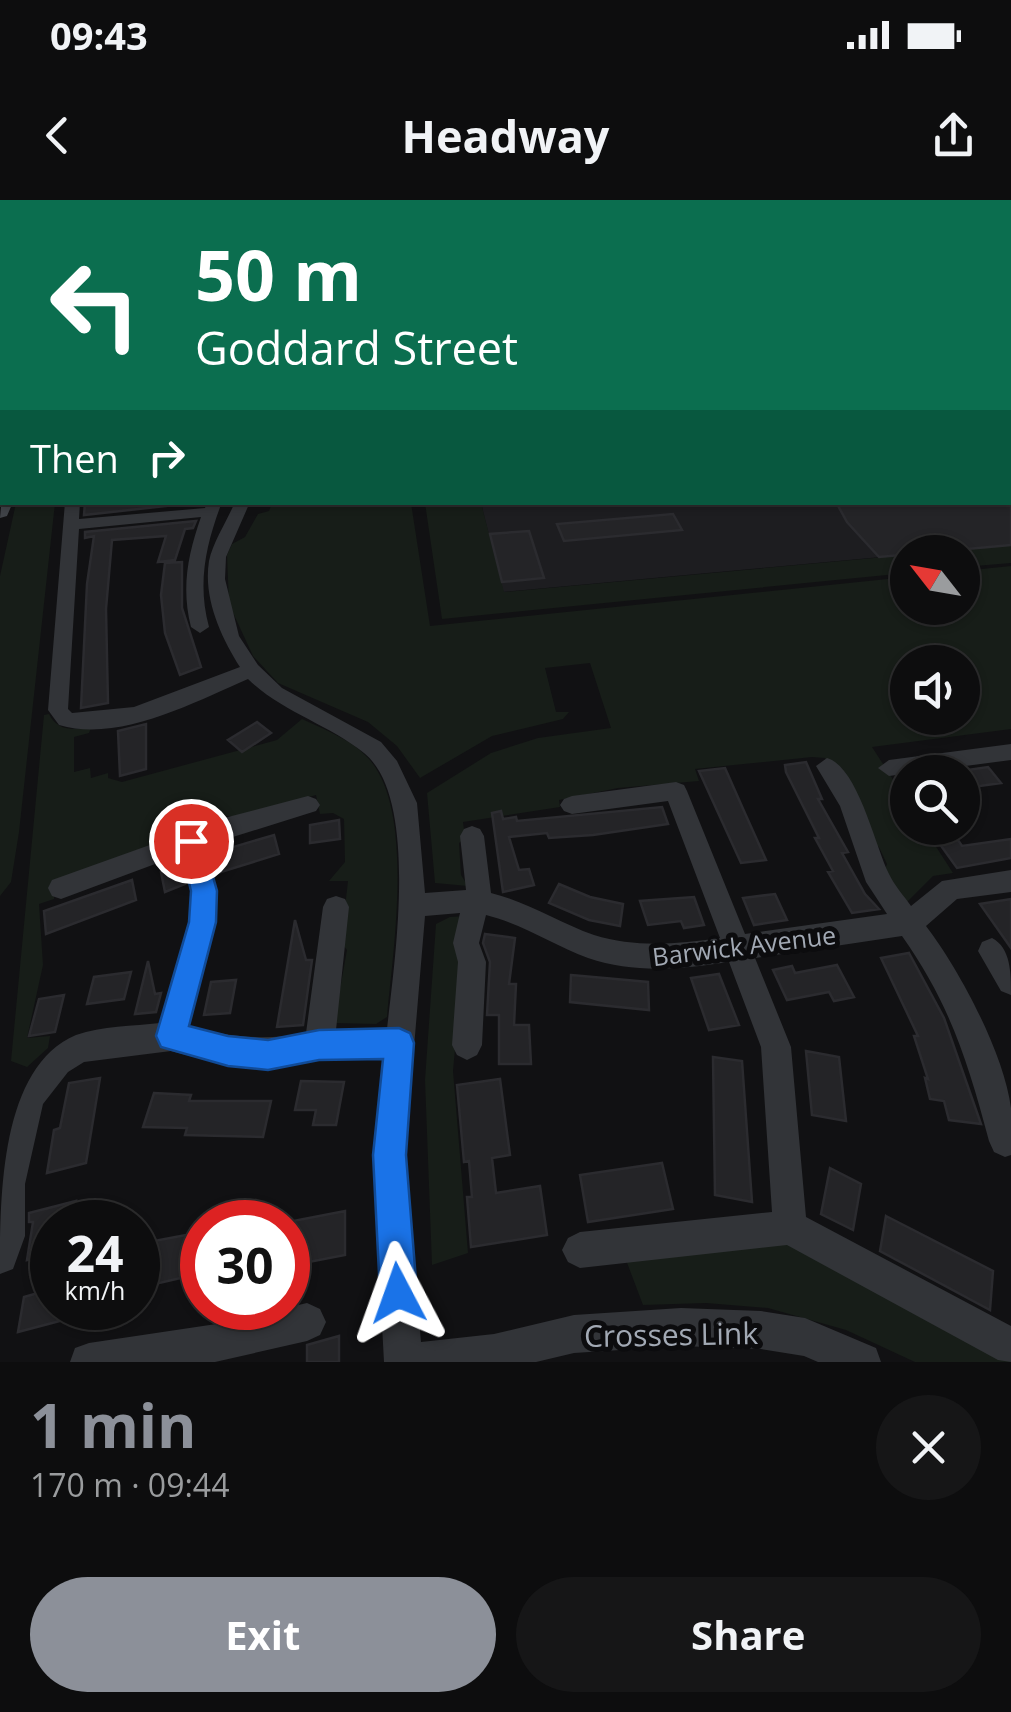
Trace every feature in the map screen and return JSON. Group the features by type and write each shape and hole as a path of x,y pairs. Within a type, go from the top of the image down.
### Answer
{"street":[{"path":"72,505 74,525 58,710 66,720 82,723 134,712 250,670"},
{"path":"241,505 218,557 216,579 230,636 250,670 275,693 373,748 388,767 405,803 413,905 389,1155 403,1362"},
{"path":"74,525 104,518 212,508 188,574 200,628"},
{"path":"889,768 1011,752"},
{"path":"827,766 851,804 879,882 944,972 983,1062 1005,1141"},
{"path":"572,805 676,791 701,827 736,947 776,1047 790,1227"},
{"path":"62,888 191,841 308,805"},
{"path":"468,1045 472,962 466,943 477,901 472,836"},
{"path":"171,1036 202,922 204,891 191,841"},
{"path":"910,923 951,889 1011,881"},
{"name":"Barwick Avenue","path":"413,905 477,901 510,909 592,947 626,956 662,959 910,923"},
{"path":"319,1045 336,907"},
{"path":"992,951 1011,982"},
{"path":"0,1256 8,1236 8,1184 28,1100 38,1081 57,1061 80,1048 171,1036 228,1051 268,1055 319,1045 399,1043"},
{"path":"580,1250 790,1227 1011,1347"},
{"name":"Crosses Link","path":"416,1362 494,1353 574,1334 680,1327 761,1330 804,1337 859,1361"},
{"path":"89,1362 223,1342 273,1330"}],"shaded area":[{"path":"16,505 55,505 19,832 11,882 0,896 0,576"},
{"path":"271,505 411,505 430,626 890,579 890,625 980,625 980,569 1011,566 1011,729 980,733 980,645 890,645 890,735 965,735 872,747 890,775 890,845 935,845 953,873 933,876 904,905 885,869 887,864 879,847 871,841 825,758 812,757 695,769 699,781 618,788 559,800 560,807 463,822 465,838 459,843 461,875 468,886 435,883 427,793 491,753 538,738 611,728 590,663 545,668 556,712 569,712 563,719 492,736 420,778 397,746 368,722 278,683 253,656 229,604 227,555 232,544 245,537 258,514 269,511"},
{"path":"425,505 482,505 504,592 890,557 890,575 442,619"},
{"path":"481,505 1011,505 1011,545 980,548 980,535 890,535 890,556 503,592"},
{"path":"1011,545 1011,563 980,566 980,548"},
{"path":"49,714 61,727 91,728 89,733 74,737 74,772 90,768 91,778 108,773 108,778 122,782 277,740 302,719 362,752 383,782 396,846 396,920 387,1017 376,1024 334,1023 347,950 341,943 348,881 329,881 345,862 344,819 333,813 320,814 316,795 226,816 54,883 54,899 39,904 43,965 27,1038 50,1036 48,1048 27,1067 11,1061 44,715"},
{"path":"467,916 453,1071 468,1253 432,1265 425,1080 436,924 450,917"},
{"path":"787,1243 1011,1362 915,1362 846,1330 768,1308 706,1303 643,1305 626,1260"}],"building":[{"path":"85,505 175,505 84,515"},
{"path":"838,505 1011,505 1011,545 980,548 980,535 890,535 890,556 879,557 847,522"},
{"path":"673,514 682,530 564,541 557,524"},
{"path":"196,521 193,528 185,529 175,560 158,562 166,536 112,540 106,609 108,703 81,708 87,584 94,536 85,538 85,532"},
{"path":"529,531 544,578 502,582 490,534"},
{"path":"182,562 182,608 201,667 180,675 165,633 161,595 165,563"},
{"path":"257,722 271,733 242,752 228,740"},
{"path":"146,724 146,769 120,776 118,731"},
{"path":"806,762 822,799 818,799 848,852 842,853 865,894 879,909 852,913 828,872 833,871 786,772 785,765"},
{"path":"988,767 1001,783 980,786 980,768"},
{"path":"725,768 766,860 741,863 699,771"},
{"path":"662,807 668,824 593,835 549,838 547,833 509,837 519,870 529,869 534,885 503,892 492,813 501,811 503,819 516,817 517,821"},
{"path":"339,820 340,839 310,843 310,825"},
{"path":"274,835 279,854 218,873 213,853"},
{"path":"1011,839 1011,858 957,868 940,845 962,846"},
{"path":"181,864 185,884 165,892 161,872"},
{"path":"132,880 136,900 46,934 44,911"},
{"path":"559,884 590,897 623,904 620,926 589,920 549,903"},
{"path":"775,894 787,920 754,925 743,898"},
{"path":"694,897 704,925 684,928 681,921 648,925 640,901"},
{"path":"1011,899 1011,948 980,904"},
{"path":"295,920 306,960 312,960 303,1025 277,1027"},
{"path":"485,934 515,938 509,984 516,984 514,1025 529,1025 531,1064 499,1064 499,1015 487,1015 490,962 483,943"},
{"path":"909,953 944,1018 981,1124 949,1120 944,1101 930,1099 914,1036 918,1036 881,958"},
{"path":"148,961 155,994 161,993 156,1012 135,1014"},
{"path":"837,965 854,997 834,1001 829,992 787,1000 773,970 792,966 795,973"},
{"path":"131,972 124,999 87,1004 94,977"},
{"path":"719,974 739,1025 709,1030 691,978"},
{"path":"571,975 648,982 649,1010 570,1002"},
{"path":"236,980 230,1013 204,1015 211,982"},
{"path":"64,995 55,1032 29,1036 39,999"},
{"path":"806,1051 839,1057 846,1121 812,1115"},
{"path":"713,1057 742,1061 752,1202 715,1195"},
{"path":"100,1078 86,1163 47,1173 54,1130 60,1128 69,1083"},
{"path":"500,1079 510,1155 492,1158 496,1193 540,1186 547,1235 471,1247 469,1161 464,1162 457,1085"},
{"path":"301,1081 344,1082 336,1125 313,1125 316,1110 295,1110"},
{"path":"154,1093 191,1095 189,1101 271,1101 263,1137 185,1135 187,1128 143,1127"},
{"path":"662,1163 673,1209 588,1222 580,1175"},
{"path":"830,1168 861,1184 853,1230 821,1214"},
{"path":"345,1211 345,1255 310,1262 310,1218"},
{"path":"886,1216 993,1271 990,1310 880,1251"},
{"path":"180,1236 180,1278 160,1283 160,1240"},
{"path":"30,1295 30,1329 18,1332 24,1297"},
{"path":"339,1336 339,1362 307,1362 307,1345"}],"route":[{"path":"191,841 204,891 202,922 171,1036 228,1051 268,1055 319,1045 399,1043 389,1155 398,1293"}]}
